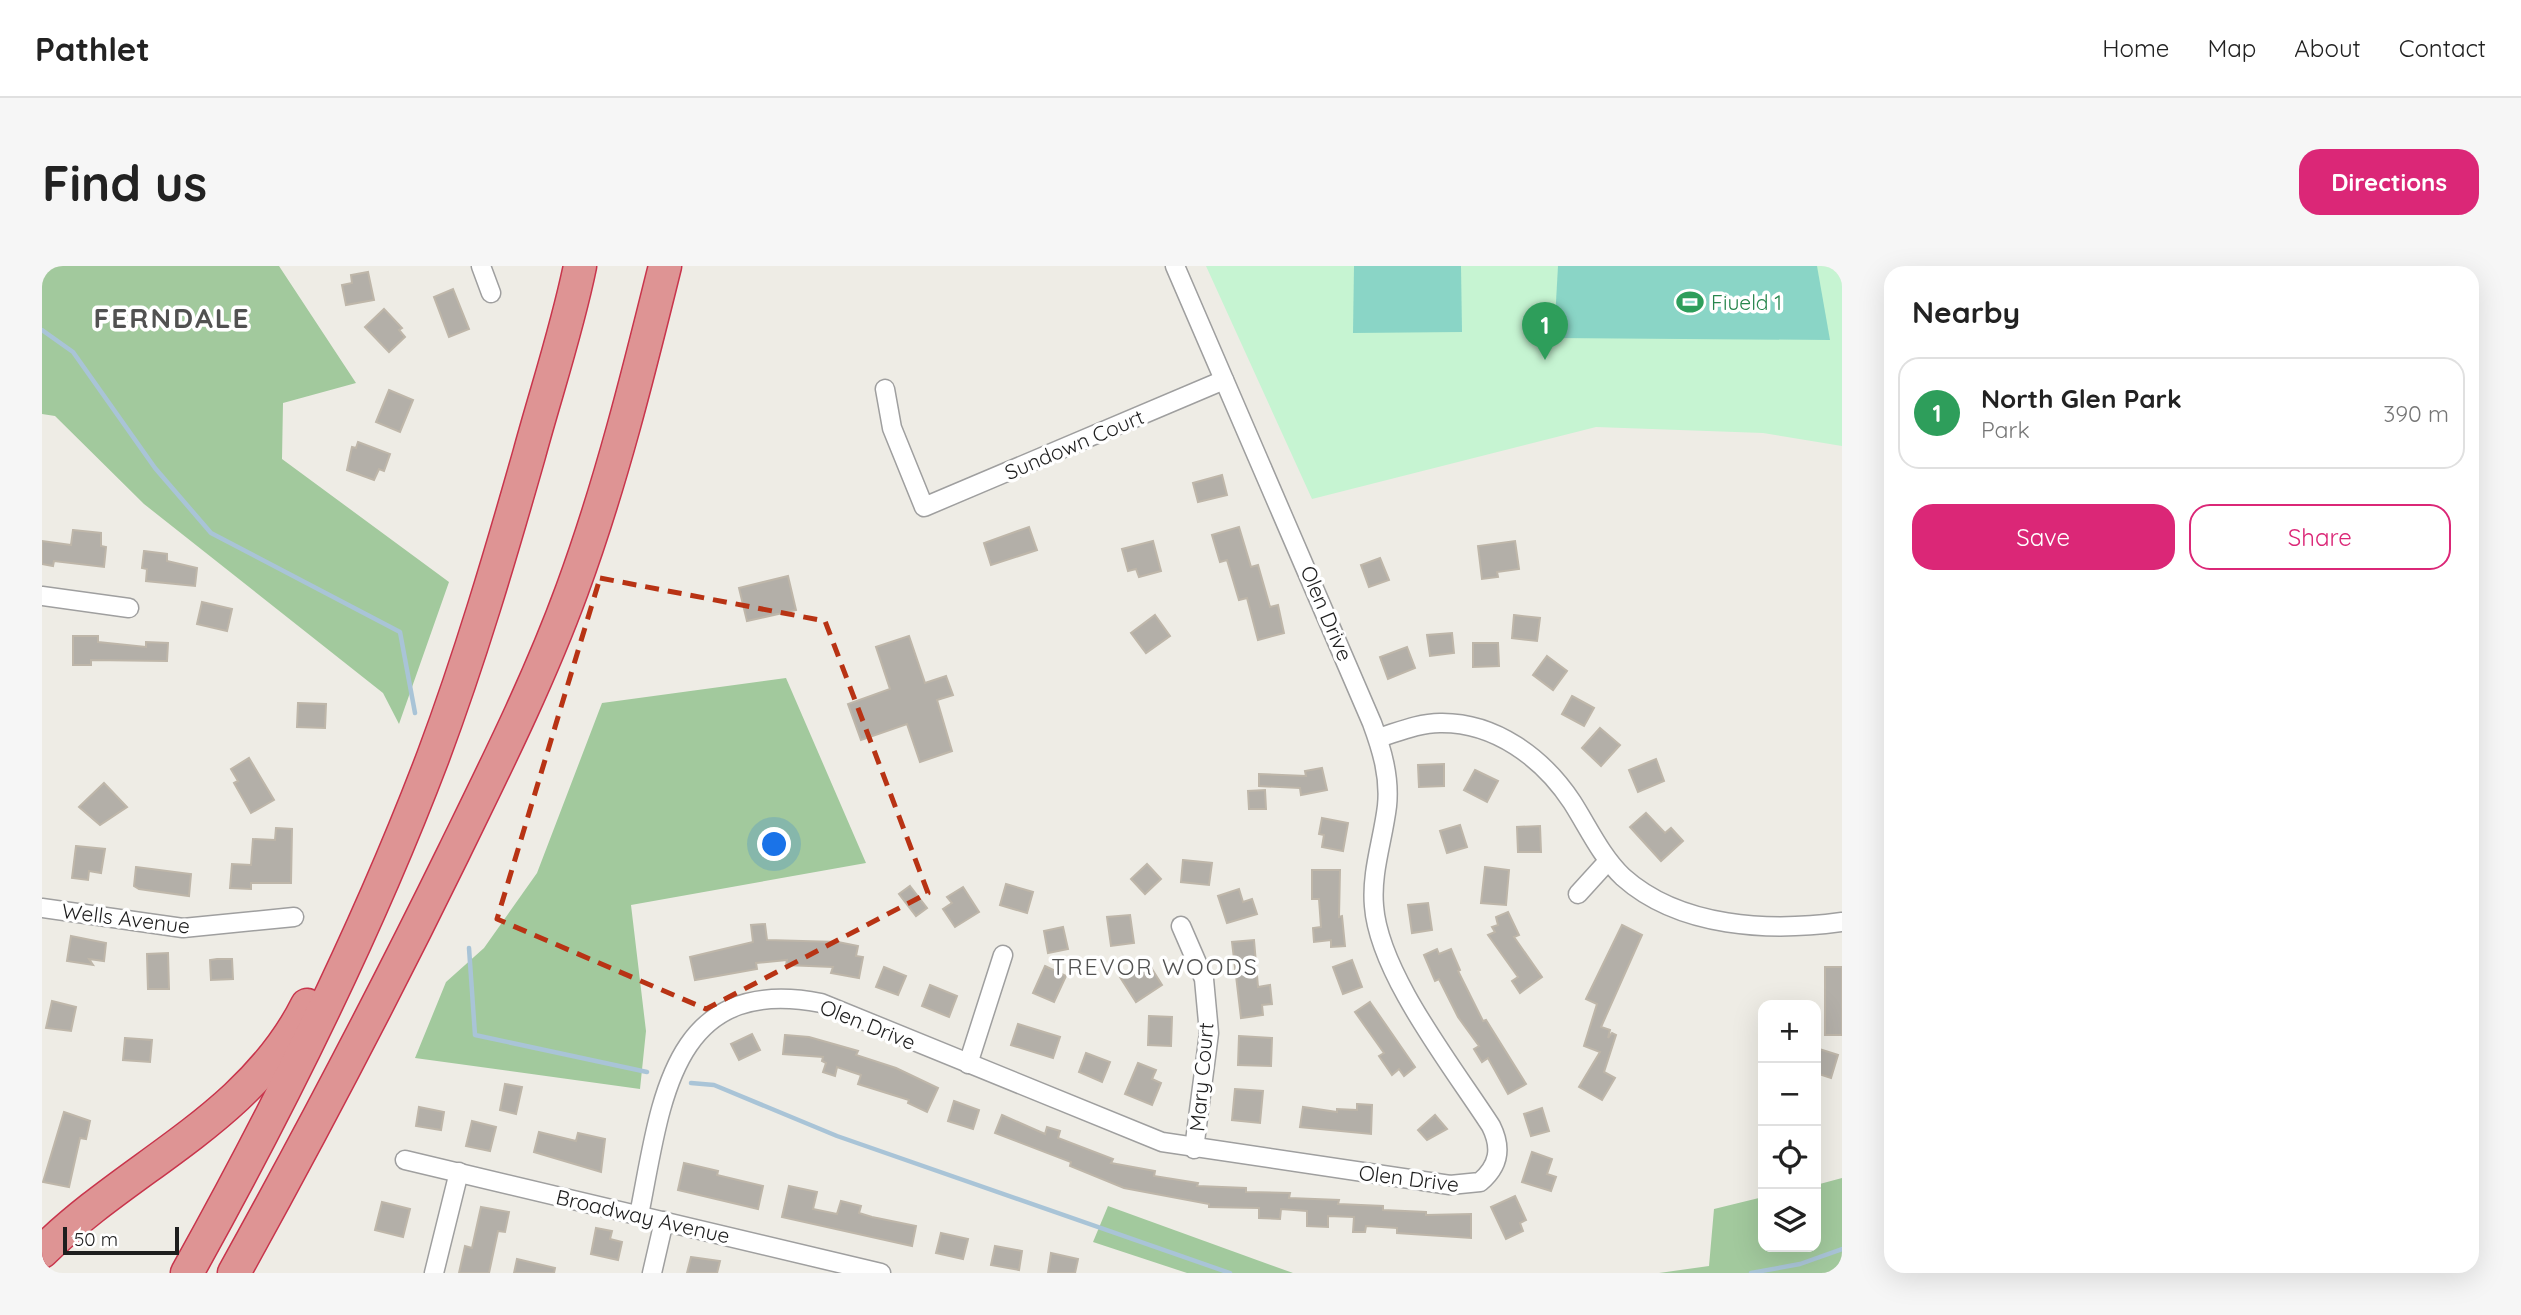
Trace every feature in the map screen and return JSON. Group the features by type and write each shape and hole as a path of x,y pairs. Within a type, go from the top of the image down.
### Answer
{"highway":[{"path":"187,1273 292,1078 392,859 433,756 488,596 551,380 580,266"},
{"path":"234,1273 356,1050 499,759 551,645 606,489 665,266"},
{"path":"42,1252 87,1213 203,1127 267,1066 292,1032 336,946 392,859"},
{"path":"258,1273 295,1198 356,1050"}],"street":[{"path":"481,266 491,293"},
{"name":"Olen Drive","path":"639,1215 659,1123 676,1063 691,1039 729,1010 746,1003 779,998 821,1003 1133,1132 1194,1149 1462,1186 1480,1182 1495,1166 1499,1147 1491,1126 1405,993 1380,941 1374,906 1374,880 1387,807 1388,783 1378,738 1292,531 1175,266"},
{"name":"Sundown Court","path":"885,389 892,428 924,507 1224,380"},
{"path":"42,596 129,608"},
{"path":"1378,738 1440,723 1474,728 1504,739 1534,757 1553,776 1608,861 1623,877 1652,897 1707,917 1767,926 1842,922"},
{"path":"1578,894 1608,861"},
{"name":"Wells Avenue","path":"42,908 183,928 294,917"},
{"name":"Mary Court","path":"1181,926 1204,979 1209,1032 1194,1149"},
{"path":"968,1064 1003,955"},
{"name":"Broadway Avenue","path":"405,1160 878,1273"},
{"path":"434,1273 459,1172"},
{"path":"652,1273 664,1221"}],"highlighted area":[{"path":"600,578 825,621 928,893 706,1009 497,919"}],"green space":[{"path":"42,266 279,266 356,383 283,403 282,459 449,582 399,724 383,693 144,504 55,416 42,414"},
{"path":"1206,266 1842,266 1842,446 1763,433 1596,427 1312,499"},
{"path":"786,678 866,863 631,905 646,1031 640,1089 415,1058 446,982 484,948 537,873 602,703"},
{"path":"1842,1178 1842,1273 1659,1273 1709,1266 1714,1209 1758,1198 1758,1252 1821,1252 1821,1184"},
{"path":"1108,1206 1293,1273 1187,1273 1093,1242"}],"shaded area":[{"path":"1354,266 1461,266 1462,332 1353,333"},
{"name":"Fiueld 1","path":"1558,266 1817,266 1830,340 1554,338"}],"building":[{"path":"368,272 374,300 346,305 342,285 352,283 351,275"},
{"path":"453,289 469,329 449,337 434,297"},
{"path":"384,309 402,328 399,330 405,337 389,352 365,327"},
{"path":"389,390 413,400 400,432 376,422"},
{"path":"358,442 390,454 384,471 379,469 374,480 347,470 352,447 356,448"},
{"path":"1222,475 1227,495 1198,502 1193,483"},
{"path":"1029,527 1037,550 991,565 984,543"},
{"path":"1239,527 1251,567 1258,565 1270,607 1278,605 1284,633 1258,640 1247,598 1239,600 1227,560 1220,562 1212,535"},
{"path":"73,530 101,533 101,546 106,547 104,567 54,561 53,566 42,564 42,541 71,545"},
{"path":"1153,541 1161,571 1139,577 1136,569 1128,571 1122,549"},
{"path":"1515,541 1519,569 1497,572 1498,577 1482,579 1478,546"},
{"path":"144,551 167,554 167,561 197,568 195,586 146,581 147,569 142,568"},
{"path":"1380,558 1389,580 1369,587 1361,565"},
{"path":"788,576 796,610 747,621 739,588"},
{"path":"202,602 232,609 227,631 197,624"},
{"path":"1155,615 1170,636 1146,653 1131,633"},
{"path":"1514,615 1540,618 1537,641 1512,638"},
{"path":"1452,633 1454,653 1430,656 1427,635"},
{"path":"73,636 98,636 98,642 146,647 146,642 168,643 167,661 91,660 91,665 73,665"},
{"path":"909,636 925,683 946,676 953,695 937,700 952,751 920,762 907,724 861,740 848,704 890,689 876,647"},
{"path":"1473,643 1498,643 1499,666 1473,667"},
{"path":"1407,647 1415,668 1388,679 1380,657"},
{"path":"1547,656 1567,671 1553,690 1533,675"},
{"path":"1572,696 1594,708 1584,726 1562,714"},
{"path":"298,703 326,704 325,728 297,727"},
{"path":"1600,728 1620,745 1601,766 1582,748"},
{"path":"249,758 274,800 251,813 234,783 238,781 231,769"},
{"path":"1656,759 1664,781 1638,792 1629,770"},
{"path":"1444,764 1444,786 1419,787 1418,765"},
{"path":"1322,768 1327,790 1301,795 1300,788 1259,786 1259,774 1306,776 1305,771"},
{"path":"1475,770 1498,781 1487,802 1464,790"},
{"path":"104,783 127,807 100,825 79,807"},
{"path":"1265,790 1266,809 1249,809 1248,791"},
{"path":"1646,813 1665,833 1671,828 1683,841 1661,861 1630,827"},
{"path":"1322,818 1348,823 1343,851 1322,847 1324,835 1319,834"},
{"path":"1460,825 1467,847 1447,853 1440,831"},
{"path":"1540,826 1541,852 1518,852 1517,827"},
{"path":"276,828 292,829 291,883 251,883 251,889 230,888 232,864 251,865 253,839 275,840"},
{"path":"76,846 105,849 101,873 89,871 88,880 72,878"},
{"path":"1183,860 1212,863 1209,885 1181,882"},
{"path":"1147,864 1161,879 1145,894 1131,879"},
{"path":"136,867 191,874 189,896 139,889 134,886"},
{"path":"1485,867 1509,870 1506,905 1481,903"},
{"path":"1312,870 1340,870 1339,917 1342,916 1345,946 1331,947 1331,940 1314,942 1313,928 1321,927 1319,899 1312,899"},
{"path":"1006,884 1033,892 1027,913 1000,905"},
{"path":"910,886 927,908 916,916 899,894"},
{"path":"963,887 979,912 955,927 943,909 952,903 947,897"},
{"path":"1239,889 1243,902 1252,899 1257,914 1227,923 1218,896"},
{"path":"1428,903 1432,930 1412,933 1408,905"},
{"path":"1508,912 1519,935 1514,937 1542,977 1520,993 1512,981 1518,977 1488,935 1495,932 1492,927 1498,925 1496,917"},
{"path":"1130,915 1134,943 1111,946 1107,917"},
{"path":"765,924 767,940 838,942 858,946 856,956 863,957 859,978 831,973 833,967 786,965 787,960 756,963 757,969 695,980 690,957 753,942 751,925"},
{"path":"1622,925 1642,935 1601,1027 1610,1030 1608,1038 1612,1033 1616,1035 1604,1072 1615,1078 1602,1100 1579,1087 1600,1052 1584,1046 1597,1004 1586,999"},
{"path":"1063,927 1068,949 1048,953 1044,931"},
{"path":"71,936 106,943 104,961 89,959 93,965 67,961"},
{"path":"1254,940 1258,987 1270,985 1272,1004 1262,1005 1263,1015 1241,1018 1232,942"},
{"path":"1437,949 1439,954 1451,949 1460,970 1458,971 1483,1021 1486,1020 1526,1084 1508,1094 1488,1058 1482,1062 1474,1049 1479,1046 1458,1017 1439,979 1435,981 1424,955"},
{"path":"168,953 169,989 148,989 147,954"},
{"path":"232,959 233,979 211,980 210,960"},
{"path":"1352,960 1362,987 1343,994 1333,967"},
{"path":"1147,961 1162,985 1136,1002 1120,977"},
{"path":"1045,966 1066,976 1054,1002 1033,993"},
{"path":"884,967 906,976 898,995 876,987"},
{"path":"1825,967 1842,967 1842,1035 1825,1035"},
{"path":"930,985 957,996 949,1017 922,1006"},
{"path":"52,1001 76,1007 71,1031 46,1028"},
{"path":"1370,1002 1415,1067 1404,1076 1399,1069 1392,1075 1379,1056 1384,1053 1355,1012"},
{"path":"1149,1016 1172,1017 1171,1046 1148,1045"},
{"path":"1018,1024 1060,1037 1053,1058 1011,1045"},
{"path":"752,1034 760,1050 739,1060 731,1044"},
{"path":"785,1035 809,1037 858,1051 856,1055 896,1068 938,1088 927,1112 908,1103 909,1100 858,1084 861,1075 837,1067 835,1076 823,1072 826,1063 822,1061 823,1057 783,1054"},
{"path":"1239,1036 1272,1038 1271,1066 1238,1065"},
{"path":"125,1038 152,1040 150,1062 123,1060"},
{"path":"1821,1050 1838,1055 1831,1078 1821,1075"},
{"path":"1086,1053 1110,1062 1102,1082 1079,1072"},
{"path":"1138,1063 1156,1070 1152,1079 1161,1083 1152,1105 1125,1094"},
{"path":"505,1084 522,1087 516,1114 500,1110"},
{"path":"1235,1089 1263,1091 1260,1123 1232,1120"},
{"path":"954,1101 979,1110 973,1129 948,1121"},
{"path":"1357,1104 1372,1105 1371,1134 1300,1127 1303,1107 1337,1112 1337,1109 1357,1110"},
{"path":"419,1107 444,1112 441,1130 416,1126"},
{"path":"1542,1108 1549,1131 1531,1136 1524,1114"},
{"path":"64,1112 90,1121 86,1139 80,1138 69,1187 43,1182"},
{"path":"1002,1115 1045,1134 1047,1127 1060,1131 1058,1138 1113,1159 1111,1163 1155,1171 1154,1176 1198,1183 1197,1186 1246,1188 1246,1192 1290,1193 1289,1198 1339,1200 1338,1204 1383,1206 1383,1210 1426,1212 1426,1215 1471,1214 1471,1238 1397,1233 1397,1228 1366,1226 1365,1232 1353,1232 1354,1217 1328,1216 1328,1227 1307,1226 1307,1211 1281,1209 1280,1219 1259,1218 1259,1208 1209,1207 1209,1204 1124,1188 1070,1166 1071,1162 995,1133"},
{"path":"1435,1115 1447,1129 1427,1140 1418,1130"},
{"path":"472,1121 496,1127 490,1151 466,1146"},
{"path":"539,1132 576,1141 578,1133 605,1139 601,1172 534,1152"},
{"path":"1532,1152 1552,1159 1547,1174 1556,1177 1551,1191 1522,1182"},
{"path":"684,1163 718,1171 717,1175 763,1186 758,1209 678,1190"},
{"path":"789,1186 817,1192 813,1209 837,1214 841,1201 861,1206 859,1213 916,1226 912,1246 782,1217"},
{"path":"1515,1196 1526,1220 1520,1223 1523,1231 1506,1239 1491,1207"},
{"path":"382,1202 410,1209 403,1237 375,1230"},
{"path":"481,1207 509,1212 505,1232 498,1231 489,1273 459,1273 465,1246 472,1248"},
{"path":"596,1228 612,1231 610,1239 622,1242 618,1260 591,1254"},
{"path":"941,1233 968,1239 963,1259 936,1253"},
{"path":"995,1246 1022,1251 1019,1270 991,1265"},
{"path":"1051,1253 1078,1259 1075,1273 1048,1273"},
{"path":"691,1257 720,1261 717,1273 687,1273"},
{"path":"517,1259 555,1268 554,1273 514,1273"}],"waterway":[{"path":"42,330 73,352 155,468 211,533 400,632 415,713"},
{"path":"469,948 475,1035 647,1072"},
{"path":"691,1083 714,1085 837,1136 1230,1273"},
{"path":"1751,1273 1800,1264 1842,1249"}],"place":[{"name":"Fiueld 1","path":"1690,302"},
{"name":"North Glen Park","path":"1545,360"}],"district":[{"name":"FERNDALE","path":"172,317"},
{"name":"TREVOR WOODS","path":"1155,966"}]}
